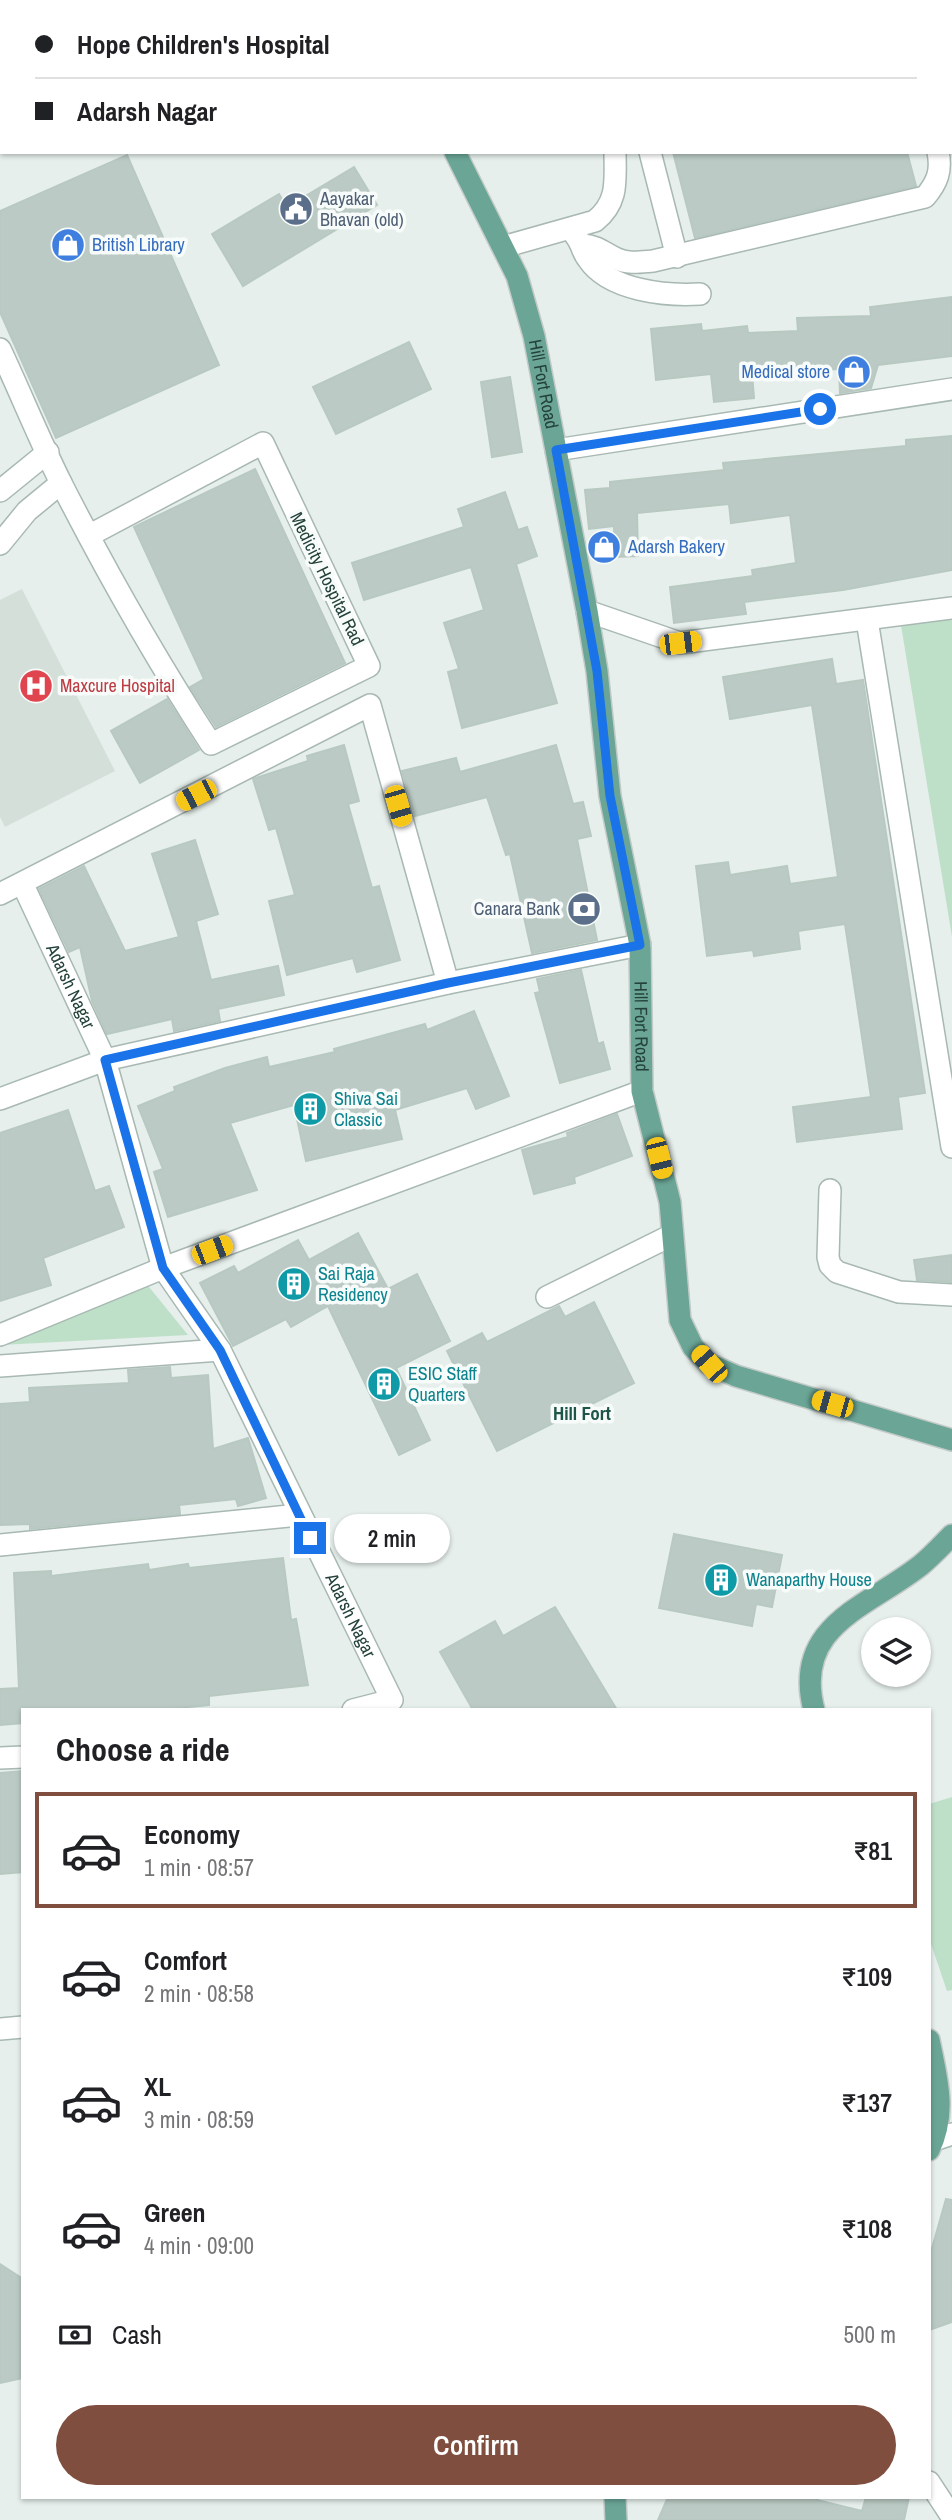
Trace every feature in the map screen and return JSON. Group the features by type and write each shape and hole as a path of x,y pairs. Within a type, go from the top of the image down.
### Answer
{"main road":[{"name":"Hill Fort Road","path":"456,154 517,276 534,337 587,611 597,671 610,796 640,945 642,1091 670,1202 680,1320 693,1347 709,1364 736,1376 952,1440"},
{"path":"813,1708 808,1689 814,1650 840,1618 920,1566 952,1535"},
{"path":"931,2050 940,2097 938,2141"},
{"path":"615,2499 617,2520"}],"street":[{"path":"503,247 595,220 613,202 615,154"},
{"path":"651,154 677,257"},
{"path":"583,245 596,246 616,258 632,263 677,257 925,197 934,187 939,174 937,154"},
{"path":"569,228 583,245 587,259 628,286 672,296 700,294"},
{"name":"Medicity Hospital Rad","path":"0,349 61,483 180,697 211,744 369,666 263,443 90,535"},
{"path":"556,450 952,389"},
{"path":"0,491 48,452"},
{"path":"0,544 27,511 61,483"},
{"path":"587,611 680,643 952,608"},
{"path":"867,620 952,1147"},
{"path":"0,894 23,885 370,705 448,983"},
{"name":"Adarsh Nagar","path":"23,885 105,1060 163,1268 220,1350 299,1515 396,1705 370,1708"},
{"path":"0,1099 105,1060 448,983 640,945"},
{"path":"0,1335 163,1268 642,1091"},
{"path":"830,1191 828,1257 830,1265 837,1272 899,1292 952,1295"},
{"path":"547,1297 672,1235"},
{"path":"0,1366 220,1350"},
{"path":"0,1545 299,1515"},
{"path":"0,1758 21,1757"},
{"path":"0,2029 21,2027"},
{"path":"931,2485 952,2517"}],"shaded area":[{"name":"Maxcure Hospital","path":"22,589 115,771 5,827 0,817 0,600"}],"green space":[{"path":"952,618 952,937 901,625"},
{"path":"145,1282 188,1335 1,1345"},
{"path":"952,1797 952,1990 947,1991 931,1944 931,1803"}],"building":[{"path":"674,154 908,154 916,186 695,238"},
{"path":"127,155 219,365 56,438 0,312 0,211"},
{"path":"354,167 377,205 243,286 212,234 279,194 287,207"},
{"path":"952,297 952,356 878,365 871,388 840,393 839,369 752,374 754,398 714,402 711,374 656,380 651,329 701,324 702,331 747,326 748,333 798,331 797,318 871,316 870,307"},
{"path":"409,342 431,389 336,434 313,387"},
{"path":"510,377 522,452 492,457 481,382"},
{"path":"952,436 952,570 843,590 744,602 746,614 674,623 670,587 753,576 752,570 796,563 790,515 731,523 729,504 637,513 638,556 615,557 614,526 589,529 585,490 610,488 610,482 724,470 723,463 906,446 906,440"},
{"path":"255,469 345,663 216,727 190,687 204,679 134,527"},
{"path":"505,492 518,530 527,527 537,556 516,564 557,703 462,728 448,672 459,669 444,623 484,610 471,567 364,600 352,563 464,527 458,509"},
{"path":"832,659 836,684 863,680 925,1093 898,1097 902,1129 797,1142 793,1107 871,1097 845,924 798,931 800,949 754,956 753,950 707,956 696,866 728,862 730,875 787,866 790,884 838,877 812,705 730,719 723,677"},
{"path":"167,699 199,750 140,783 111,731"},
{"path":"344,745 359,801 348,804 372,888 379,886 400,960 357,972 353,958 287,975 269,901 295,895 276,828 269,830 253,779 308,761 307,756"},
{"path":"556,745 573,804 583,802 591,836 577,839 597,940 532,953 510,854 506,855 487,797 415,816 402,771 456,758 460,772"},
{"path":"195,840 218,914 196,921 211,980 278,966 284,995 218,1009 220,1021 174,1031 172,1019 107,1034 92,1001 80,947 69,952 39,889 84,866 125,951 179,937 152,854"},
{"path":"581,970 598,1044 603,1042 610,1069 560,1083 535,993 540,992 537,979"},
{"path":"474,1011 509,1096 476,1109 467,1088 395,1110 402,1139 306,1161 294,1105 230,1123 257,1190 168,1217 154,1172 163,1169 138,1106 175,1091 174,1087 225,1068 267,1057 269,1067 335,1052 334,1049 425,1024 427,1030"},
{"path":"68,1110 95,1191 109,1186 124,1227 43,1258 51,1285 0,1301 0,1133"},
{"path":"617,1114 632,1156 574,1177 575,1183 534,1194 522,1150 568,1137 567,1133"},
{"path":"358,1233 388,1289 417,1274 450,1341 396,1368 430,1440 399,1455 328,1306 291,1327 286,1319 233,1346 200,1283 234,1266 238,1273 298,1240 309,1260"},
{"path":"952,1255 952,1282 917,1280 914,1260"},
{"path":"594,1302 634,1383 497,1451 447,1351 482,1333 487,1342 559,1306 565,1317"},
{"path":"170,1367 171,1378 208,1375 213,1449 248,1438 266,1498 238,1506 236,1499 179,1505 180,1514 30,1529 30,1524 0,1525 0,1404 30,1402 29,1388 129,1383 128,1370"},
{"name":"Wanaparthy House","path":"674,1534 782,1555 772,1607 756,1604 752,1626 659,1608"},
{"path":"283,1558 291,1620 296,1619 308,1685 209,1696 209,1705 177,1708 21,1708 21,1723 0,1725 0,1689 19,1688 14,1573 51,1571 51,1576 148,1564 149,1570 188,1564 189,1568"},
{"path":"555,1607 616,1708 472,1708 440,1652 495,1621 503,1636"},
{"path":"21,1771 21,1872 0,1874 0,1773"},
{"path":"946,2199 952,2200 952,2322 931,2329 931,2252"},
{"path":"0,2264 21,2278 21,2378 0,2383"},
{"path":"667,2499 817,2499 862,2511 865,2499 909,2499 904,2520 658,2520"}],"place":[{"name":"Aayakar Bhavan (old)","path":"296,209"},
{"name":"British Library","path":"68,245"},
{"name":"Medical store","path":"854,372"},
{"name":"Adarsh Bakery","path":"604,547"},
{"name":"Maxcure Hospital","path":"36,686"},
{"name":"Canara Bank","path":"584,909"},
{"name":"Shiva Sai Classic","path":"310,1109"},
{"name":"Sai Raja Residency","path":"294,1284"},
{"name":"ESIC Staff Quarters","path":"384,1384"},
{"name":"Wanaparthy House","path":"721,1580"}],"district":[{"name":"Hill Fort","path":"582,1413"}],"route":[{"path":"310,1538 220,1350 163,1268 105,1060 448,983 640,945 610,796 597,671 556,450 820,409"}]}
